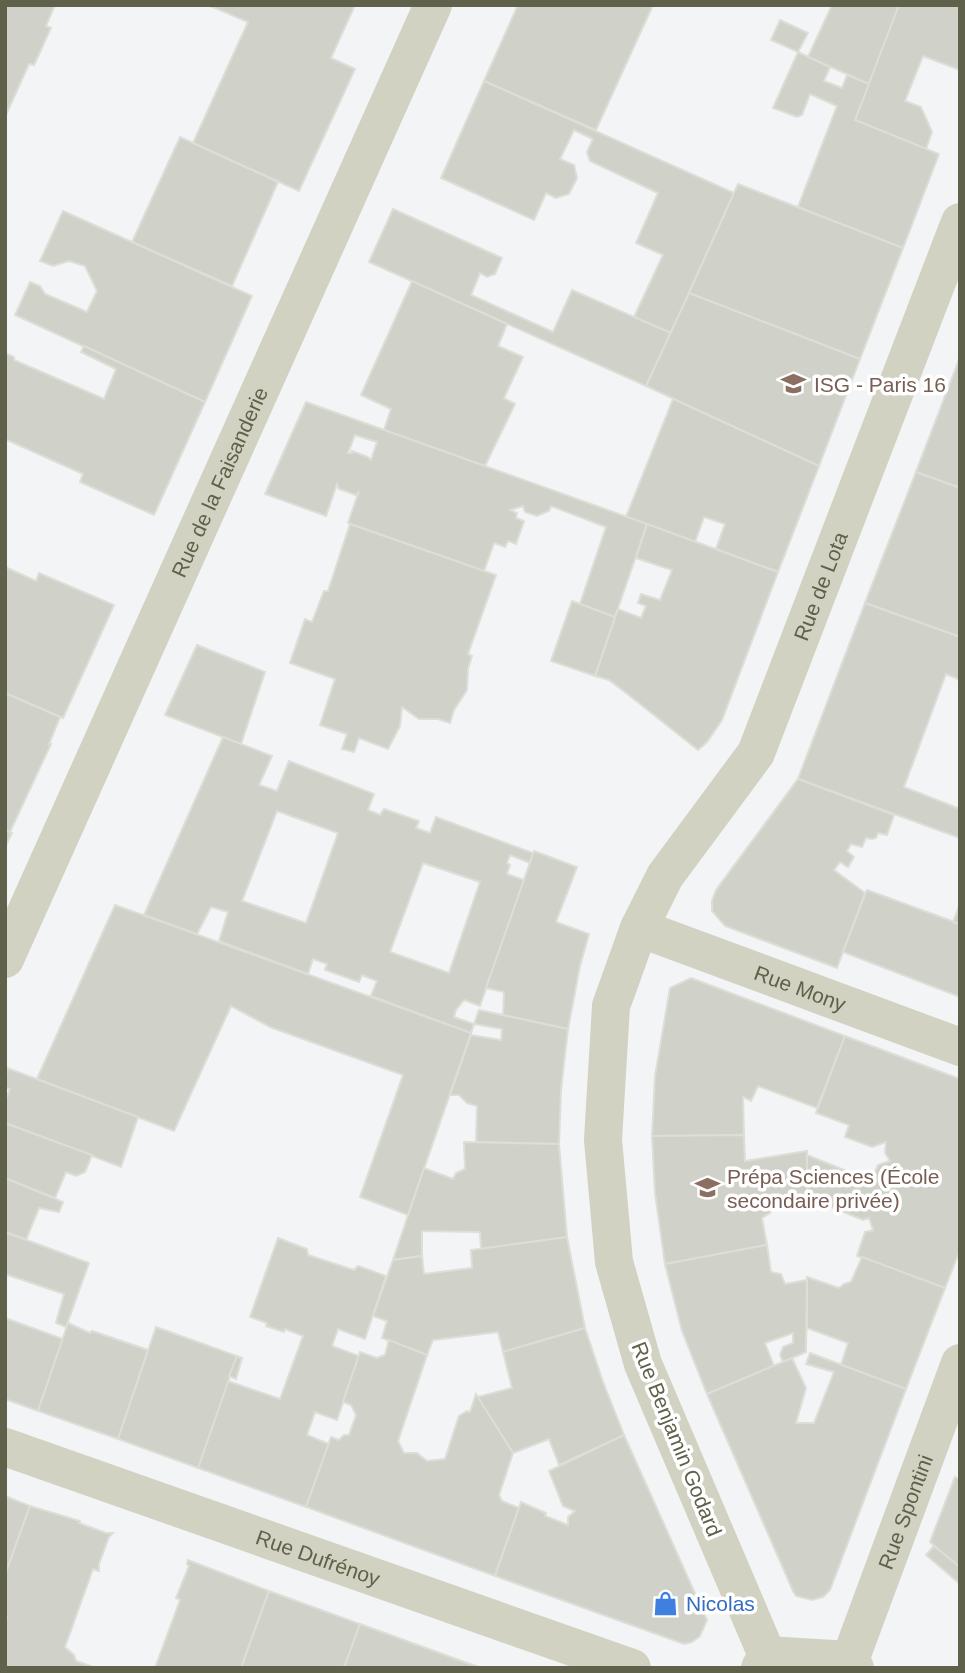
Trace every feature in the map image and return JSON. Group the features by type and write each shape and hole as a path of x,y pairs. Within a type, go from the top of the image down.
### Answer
{"street":[{"name":"Rue de la Faisanderie","path":"5,959 433,5"},
{"name":"Rue de Lota","path":"639,929 666,876 756,753 960,222"},
{"name":"Rue Mony","path":"639,929 960,1047"},
{"name":"Rue Benjamin Godard","path":"639,929 611,1006 603,1140 614,1262 643,1364 763,1661"},
{"name":"Rue Spontini","path":"853,1664 960,1363"},
{"name":"Rue Dufrénoy","path":"5,1447 632,1668"},
{"path":"763,1661 853,1664"}],"building":[{"path":"5,5 55,5 46,26 51,28 34,65 29,64 5,117"},
{"path":"208,5 355,5 331,58 355,69 299,191 193,143 248,22"},
{"path":"518,5 653,5 596,130 484,81"},
{"path":"832,5 899,5 869,84 808,57"},
{"path":"899,5 960,5 960,70 923,56 905,101 921,107 932,132 926,149 855,120"},
{"path":"780,20 808,33 798,52 771,40"},
{"path":"798,52 830,67 824,81 842,88 847,75 869,84 855,120 939,154 903,248 798,207 837,106 810,94 802,115 797,117 773,108"},
{"path":"484,81 734,193 671,333 634,317 663,255 636,243 658,193 590,161 587,152 593,139 574,130 560,159 574,165 577,178 569,194 556,198 546,193 534,220 441,178"},
{"path":"180,137 278,182 232,286 132,242"},
{"path":"738,184 903,248 860,359 689,293"},
{"path":"393,209 502,258 495,274 487,277 480,273 471,295 553,332 572,290 671,333 646,386 369,262"},
{"path":"63,211 252,296 205,402 15,315 30,282 40,286 45,294 87,312 97,291 85,266 69,261 53,266 40,261"},
{"path":"412,281 507,324 498,346 523,357 504,398 515,404 485,466 384,430 391,409 361,395"},
{"path":"689,293 860,359 819,466 646,386"},
{"path":"84,346 205,402 154,515 80,482 83,474 5,439 5,353 14,357 14,360 104,399 116,369 81,352"},
{"path":"960,357 960,488 916,472"},
{"path":"673,399 819,466 778,572 716,549 725,524 704,517 695,542 626,517"},
{"path":"306,402 647,524 615,617 580,604 606,527 551,506 549,511 537,516 525,512 523,506 510,510 517,513 516,518 524,521 516,544 508,541 505,547 494,543 484,571 348,523 359,491 356,495 339,489 337,484 326,516 265,494","holes":["355,435 377,442 371,460 352,451 348,453"]},
{"path":"916,472 960,488 960,637 865,603"},
{"path":"350,524 496,575 468,654 472,656 467,690 454,710 450,723 438,719 419,719 402,707 400,726 388,749 359,738 354,752 342,749 347,734 320,725 335,679 290,663 305,619 312,622 324,591 328,591"},
{"path":"647,524 778,572 722,720 698,750 609,680 595,676 618,609 641,618 646,606 638,603 641,594 660,600 672,570 636,558"},
{"path":"5,567 36,581 39,573 114,605 63,718 5,693"},
{"path":"572,601 615,617 595,676 551,661"},
{"path":"865,603 960,637 960,680 946,674 904,787 960,809 960,838 798,779"},
{"path":"197,645 265,672 241,744 165,715"},
{"path":"5,693 60,717 51,744 10,832 5,830"},
{"path":"223,737 272,756 259,785 277,791 289,761 374,794 368,810 380,815 384,809 419,821 416,828 430,833 436,817 533,853 530,863 510,855 507,863 510,865 507,874 524,880 480,1006 464,1000 456,1010 454,1017 474,1024 471,1033 371,996 377,981 362,975 359,982 325,970 327,964 313,959 308,974 219,941 228,912 211,907 197,934 144,915","holes":["277,811 338,833 306,923 242,901","423,863 480,882 449,973 390,952"]},
{"path":"798,779 894,815 887,835 878,833 876,838 866,838 862,847 851,844 847,851 854,857 848,867 840,862 834,870 865,893 837,968 725,926 712,911 716,890"},
{"path":"5,830 12,833 5,847"},
{"path":"534,851 577,867 556,922 589,934 568,1029 503,1015 504,992 486,988"},
{"path":"867,890 960,924 960,997 843,952"},
{"path":"960,904 960,924 953,922"},
{"path":"115,905 471,1033 408,1215 360,1197 403,1075 270,1027 231,1006 174,1131 37,1079"},
{"path":"691,978 845,1036 817,1108 758,1086 751,1101 743,1097 744,1135 652,1136 655,1076 670,988"},
{"path":"479,1010 568,1029 561,1090 559,1144 476,1142 477,1106 467,1103 459,1095 450,1095 471,1035 501,1040 502,1029 474,1024"},
{"path":"845,1036 960,1079 960,1250 945,1288 857,1256 865,1232 873,1230 869,1218 863,1220 807,1197 807,1155 871,1181 878,1165 890,1161 885,1153 886,1142 872,1147 845,1137 849,1125 816,1113"},
{"path":"7,1068 138,1117 121,1167 5,1123 5,1101 10,1089 5,1087"},
{"path":"5,1123 92,1155 85,1172 76,1176 66,1172 55,1198 5,1178"},
{"path":"744,1135 745,1161 807,1151 807,1197 772,1205 770,1213 762,1218 767,1245 665,1264 655,1193 652,1136"},
{"path":"464,1142 559,1144 567,1237 481,1249 480,1232 422,1231 422,1256 393,1260 424,1168 453,1179 456,1173 465,1169"},
{"path":"5,1178 63,1202 59,1212 39,1208 26,1240 5,1232"},
{"path":"5,1232 89,1263 66,1327 56,1323 64,1294 5,1274"},
{"path":"567,1237 585,1328 503,1352 498,1332 433,1340 427,1355 382,1338 387,1321 373,1316 393,1260 422,1256 424,1274 472,1268 471,1250"},
{"path":"278,1238 307,1249 308,1255 354,1270 358,1266 386,1276 365,1339 338,1329 332,1346 359,1356 337,1420 315,1412 307,1435 329,1444 306,1507 198,1468 228,1381 280,1399 303,1336 266,1326 267,1323 250,1317"},
{"path":"767,1245 771,1272 781,1274 785,1284 807,1280 806,1352 783,1362 780,1355 783,1347 793,1343 793,1333 765,1343 774,1366 707,1394 682,1331 665,1264"},
{"path":"862,1257 945,1288 906,1389 841,1365 848,1343 807,1328 807,1277 839,1288 851,1282"},
{"path":"5,1318 63,1339 38,1411 5,1399"},
{"path":"68,1323 90,1333 92,1331 148,1350 118,1439 38,1411"},
{"path":"156,1327 237,1356 198,1468 118,1439"},
{"path":"585,1328 624,1435 559,1465 549,1439 513,1453 477,1397 512,1388 503,1352"},
{"path":"389,1340 427,1355 398,1441 404,1453 417,1453 427,1461 445,1459 459,1416 470,1412 476,1394 513,1453 499,1495 502,1501 519,1508 495,1576 306,1507 331,1437 339,1440 344,1435 349,1435 356,1415 351,1405 343,1402 360,1352 377,1358 385,1355"},
{"path":"810,1353 906,1389 830,1590 823,1597 812,1600 796,1596 793,1591 707,1394 792,1358 806,1388 796,1423 814,1423 834,1372 806,1364"},
{"path":"237,1356 242,1358 236,1379 229,1376"},
{"path":"624,1435 707,1620 700,1636 692,1642 684,1644 495,1576 521,1502 568,1525 568,1517 575,1511 563,1506 549,1471"},
{"path":"955,1477 960,1480 959,1567 930,1542"},
{"path":"5,1496 30,1506 5,1575"},
{"path":"30,1506 80,1521 79,1523 106,1533 113,1533 99,1564 99,1571 93,1569 65,1647 74,1655 76,1661 96,1668 5,1668 5,1575"},
{"path":"934,1546 960,1567 960,1584 926,1555"},
{"path":"188,1560 269,1591 241,1668 155,1668 180,1600 176,1598 189,1566"},
{"path":"269,1591 360,1624 344,1668 241,1668"},
{"path":"360,1624 481,1668 344,1668"}],"place":[{"name":"ISG - Paris 16","path":"794,384"},
{"name":"Prépa Sciences (École secondaire privée)","path":"707,1188"},
{"name":"Nicolas","path":"666,1603"}]}
